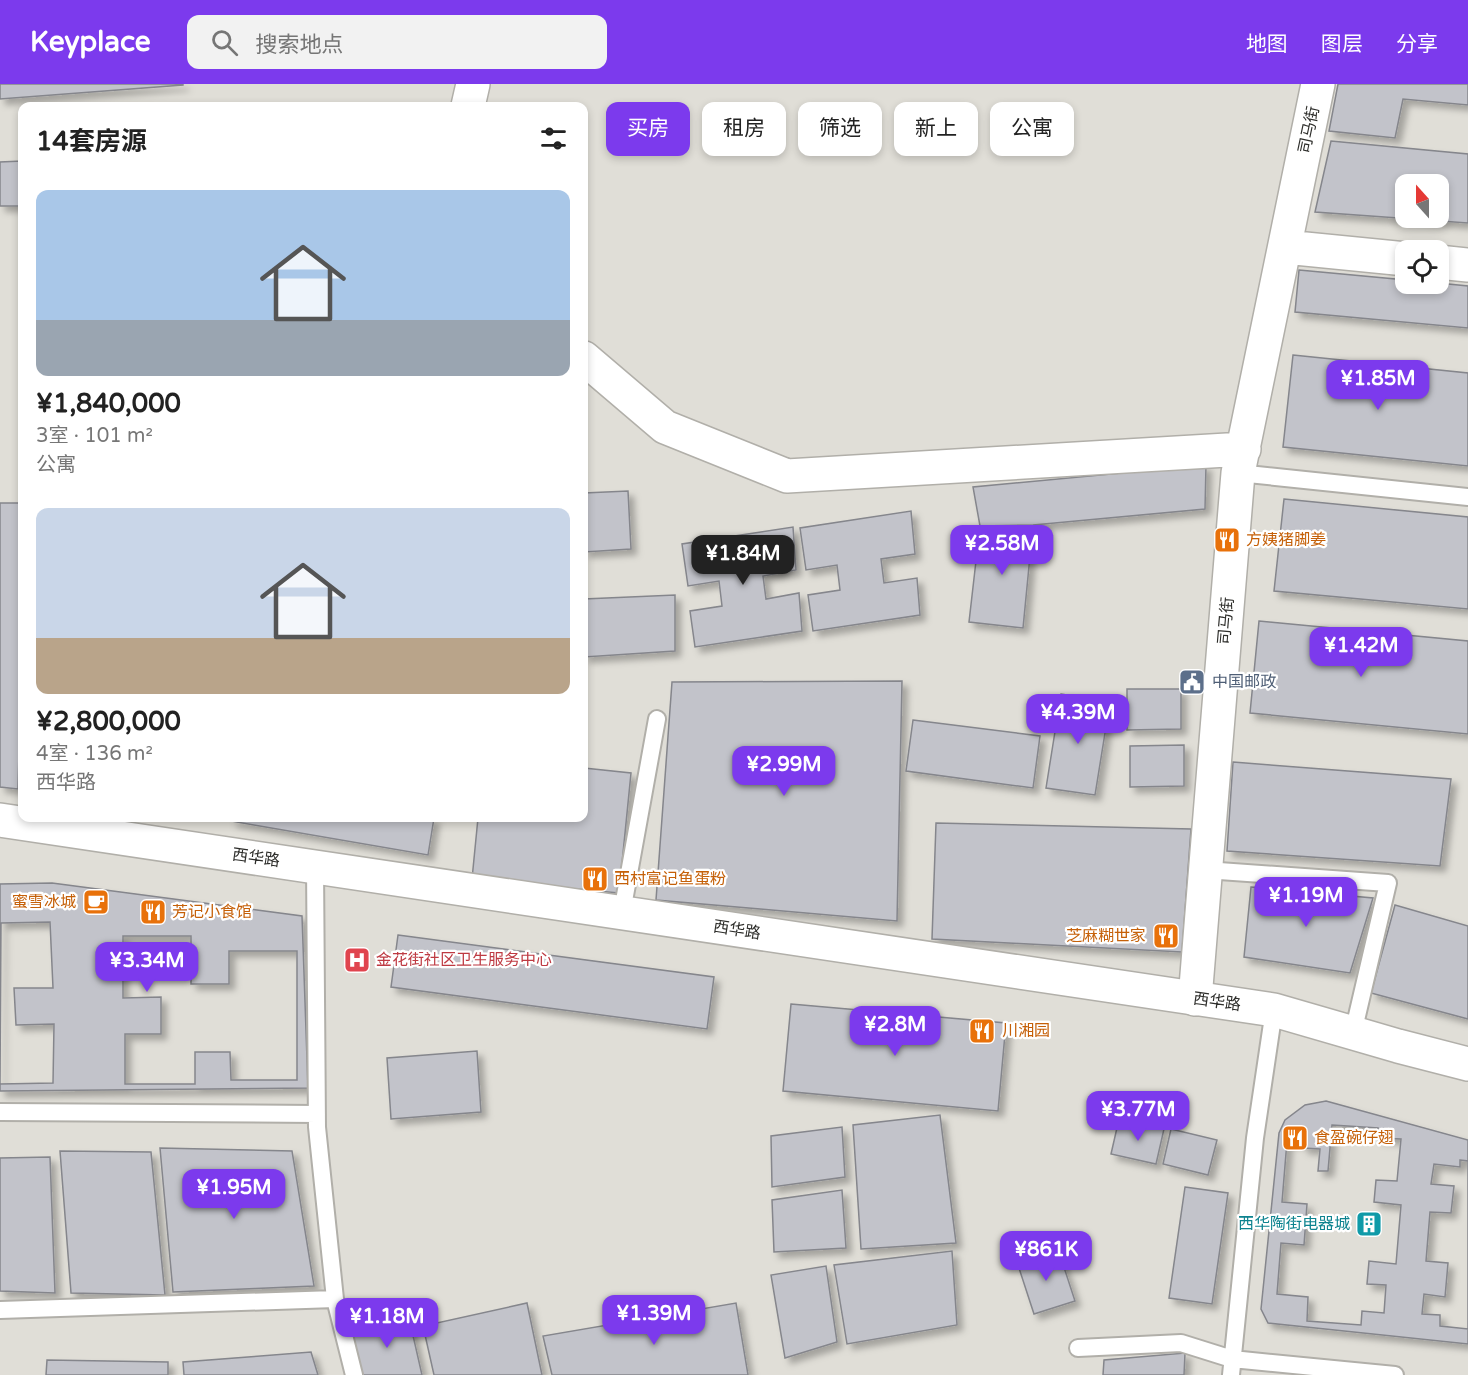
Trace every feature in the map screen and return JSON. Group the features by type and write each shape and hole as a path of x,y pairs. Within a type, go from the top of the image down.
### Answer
{"street":[{"path":"469,102 473,84"},
{"name":"司马街","path":"1195,999 1204,870 1241,461 1318,84"},
{"path":"1285,247 1395,258"},
{"path":"1449,263 1468,265"},
{"path":"588,361 665,427 787,476 1241,461"},
{"name":"西华路","path":"0,820 1274,1010 1468,1064"}],"lane":[{"path":"1241,461 1468,497"},
{"path":"622,912 657,719"},
{"path":"315,866 317,1114 335,1299 354,1375"},
{"path":"1204,870 1388,883 1353,1033"},
{"path":"1232,1367 1255,1138 1274,1010"},
{"path":"0,1112 317,1114"},
{"path":"0,1310 335,1299"},
{"path":"1078,1348 1181,1343 1232,1367 1395,1375"}],"building":[{"path":"0,84 183,84 183,85 0,99"},
{"path":"1338,84 1468,84 1468,105 1403,99 1395,138 1329,131"},
{"path":"1331,141 1468,154 1468,223 1449,222 1449,174 1395,174 1395,218 1315,212"},
{"path":"18,161 18,206 0,206 0,162"},
{"path":"1299,270 1395,279 1395,294 1449,294 1449,284 1468,286 1468,328 1295,312"},
{"path":"1293,355 1468,373 1468,466 1283,447"},
{"path":"1206,465 1205,509 1033,525 980,526 973,487"},
{"path":"628,491 631,549 588,552 588,493"},
{"path":"1284,499 1468,517 1468,609 1274,591"},
{"path":"0,503 18,503 18,789 0,787"},
{"path":"911,511 915,554 881,559 884,583 917,578 920,615 813,631 808,595 840,590 837,565 806,570 800,528"},
{"path":"1033,525 1023,628 969,622 980,526"},
{"path":"793,527 796,570 763,576 766,599 799,593 802,631 695,647 690,611 722,606 719,581 688,586 682,544"},
{"path":"675,595 675,651 588,657 588,599"},
{"path":"1259,621 1468,641 1468,734 1250,713"},
{"path":"902,681 897,921 656,900 672,682"},
{"path":"1127,689 1181,689 1181,729 1127,730"},
{"path":"1061,694 1110,702 1095,795 1046,788"},
{"path":"913,720 1040,736 1033,788 906,771"},
{"path":"1184,745 1184,786 1130,787 1130,746"},
{"path":"1233,762 1451,779 1440,866 1227,851"},
{"path":"588,768 631,773 619,893 472,879 478,822 588,822"},
{"path":"237,822 433,822 428,855"},
{"path":"936,823 1191,829 1182,952 932,939"},
{"path":"52,883 302,916 308,1088 0,1091 0,884"},
{"path":"1251,887 1373,898 1350,973 1244,957"},
{"path":"1395,905 1468,926 1468,1019 1371,993"},
{"path":"50,922 53,988 14,988 16,1025 54,1024 53,1083 0,1084 1,923"},
{"path":"398,935 714,977 707,1029 391,987"},
{"path":"123,936 191,936 191,984 229,984 229,951 297,951 297,1080 231,1080 230,1052 195,1052 195,1084 125,1084 125,1034 161,1034 161,997 123,998"},
{"path":"791,1004 1006,1023 998,1111 783,1091"},
{"path":"477,1051 481,1112 391,1119 387,1058"},
{"name":"西华陶街电器城","path":"1326,1101 1468,1140 1468,1344 1268,1323 1261,1309 1279,1133 1285,1120 1305,1105"},
{"path":"940,1115 956,1243 861,1249 853,1125"},
{"path":"1119,1119 1164,1129 1156,1164 1111,1154"},
{"path":"1332,1125 1378,1128 1378,1138 1401,1139 1397,1181 1376,1180 1374,1202 1401,1205 1396,1264 1369,1261 1367,1284 1386,1285 1384,1313 1362,1311 1361,1325 1307,1321 1308,1297 1277,1294 1281,1243 1304,1245 1307,1204 1282,1202 1287,1141 1303,1142 1303,1148 1320,1149 1318,1171 1328,1171"},
{"path":"842,1127 845,1177 772,1187 771,1136"},
{"path":"1171,1129 1217,1140 1208,1175 1163,1164"},
{"path":"160,1148 292,1151 314,1286 173,1292"},
{"path":"60,1151 151,1152 165,1295 71,1293"},
{"path":"50,1157 55,1293 0,1291 0,1158"},
{"path":"1460,1160 1468,1161 1468,1329 1440,1326 1440,1315 1422,1314 1424,1294 1445,1297 1448,1263 1426,1261 1430,1212 1451,1213 1454,1186 1431,1184 1434,1164 1460,1167"},
{"path":"1185,1187 1228,1193 1212,1304 1169,1298"},
{"path":"842,1190 846,1248 774,1252 772,1200"},
{"path":"1058,1249 1075,1301 1034,1314 1017,1262"},
{"path":"952,1251 957,1325 847,1344 834,1265"},
{"path":"826,1266 837,1342 785,1358 771,1275"},
{"path":"527,1303 542,1375 434,1375 423,1326"},
{"path":"736,1303 748,1375 552,1375 543,1336"},
{"path":"409,1318 422,1375 362,1375 350,1328"},
{"path":"311,1352 318,1375 184,1375 183,1362"},
{"path":"1185,1353 1184,1375 1103,1375 1104,1360"},
{"path":"47,1360 168,1362 168,1375 46,1375"}],"place":[{"name":"方姨猪脚姜","path":"1227,540"},
{"name":"中国邮政","path":"1192,682"},
{"name":"西村富记鱼蛋粉","path":"595,879"},
{"name":"蜜雪冰城","path":"96,902"},
{"name":"芳记小食馆","path":"153,912"},
{"name":"芝麻糊世家","path":"1166,936"},
{"name":"金花街社区卫生服务中心","path":"357,960"},
{"name":"川湘园","path":"982,1031"},
{"name":"食盈碗仔翅","path":"1295,1138"},
{"name":"西华陶街电器城","path":"1369,1224"}]}
